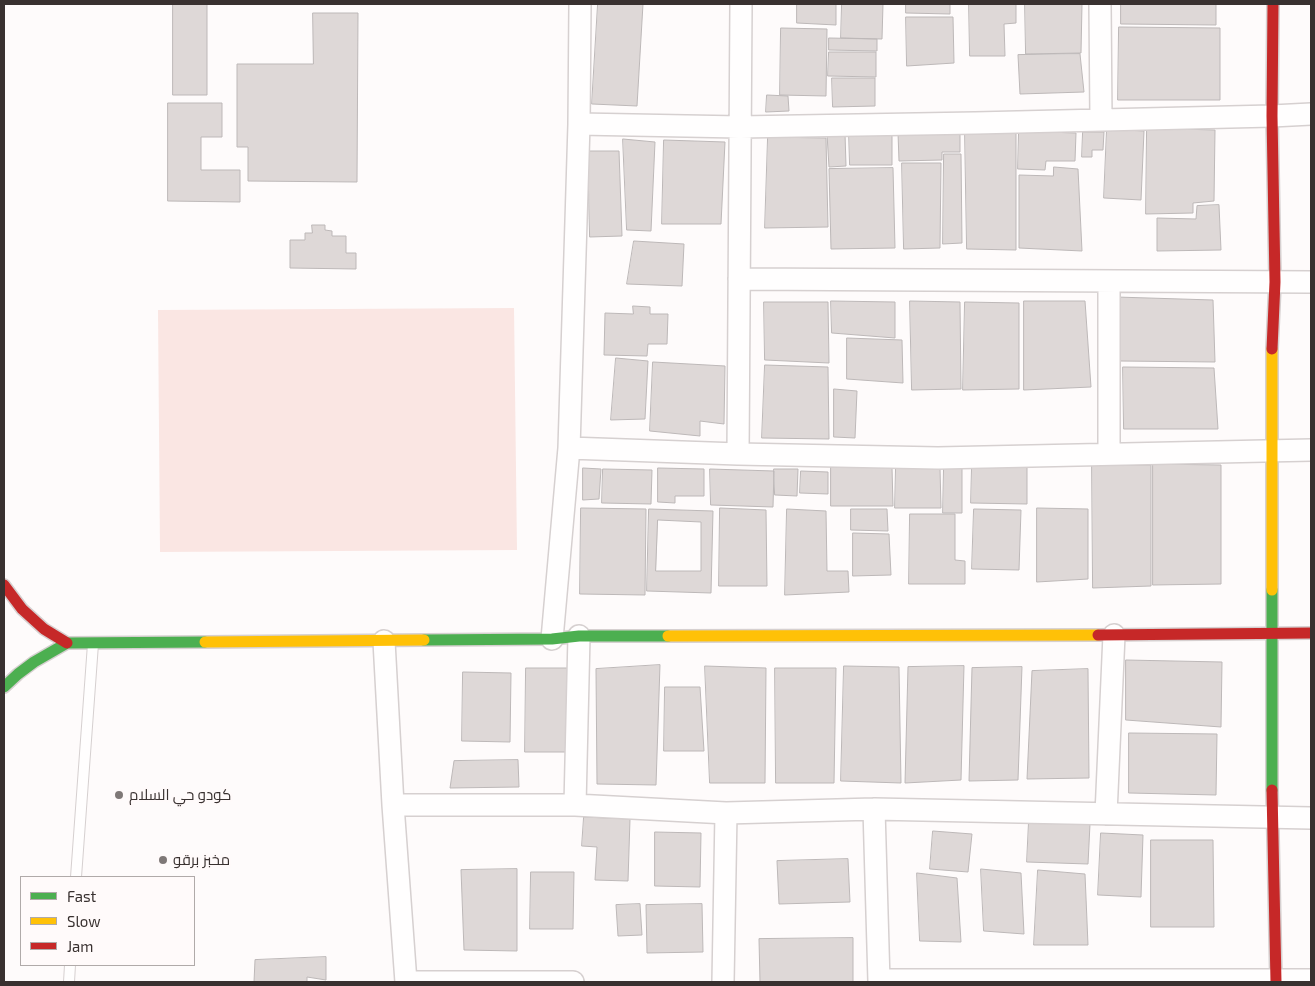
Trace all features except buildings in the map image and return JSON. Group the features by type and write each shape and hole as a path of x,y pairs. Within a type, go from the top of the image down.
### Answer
{"street":[{"path":"552,639 569,448 579,124 580,4"},
{"path":"738,454 741,4"},
{"path":"1100,4 1101,120"},
{"path":"1273,4 1272,116 1276,282 1272,343 1272,818 1276,981"},
{"path":"579,124 740,127 1311,114"},
{"path":"738,279 1311,282"},
{"path":"1109,282 1109,454"},
{"path":"569,448 938,458 1311,450"},
{"path":"4,585 22,609 44,629 67,643"},
{"path":"4,687 13,677 39,658 67,643 552,639 579,636 1311,633"},
{"path":"1106,814 1114,635"},
{"path":"576,805 579,636"},
{"path":"384,641 393,805 406,982 573,982"},
{"path":"393,805 576,805 726,812 874,809 1311,818"},
{"path":"874,809 879,981 1311,980"},
{"path":"724,982 726,812"}],"lane":[{"path":"76,876 93,643"},
{"path":"69,982 70,966"}],"shaded area":[{"path":"514,308 517,550 160,552 158,310"}],"traffic: fast":[{"path":"1272,590 1272,790"},
{"path":"424,640 668,636"},
{"path":"4,687 34,662 67,643 205,642"}],"traffic: slow":[{"path":"1272,349 1272,590"},
{"path":"668,636 1098,635"},
{"path":"205,642 424,640"}],"traffic: jam":[{"path":"1272,349 1275,282 1272,116 1273,4"},
{"path":"4,585 22,609 44,629 67,643"},
{"path":"1098,635 1311,633"},
{"path":"1272,790 1276,982"}],"place":[{"name":"كودو حي السلام","path":"119,795"},
{"name":"مخبز برقو","path":"163,860"}]}
